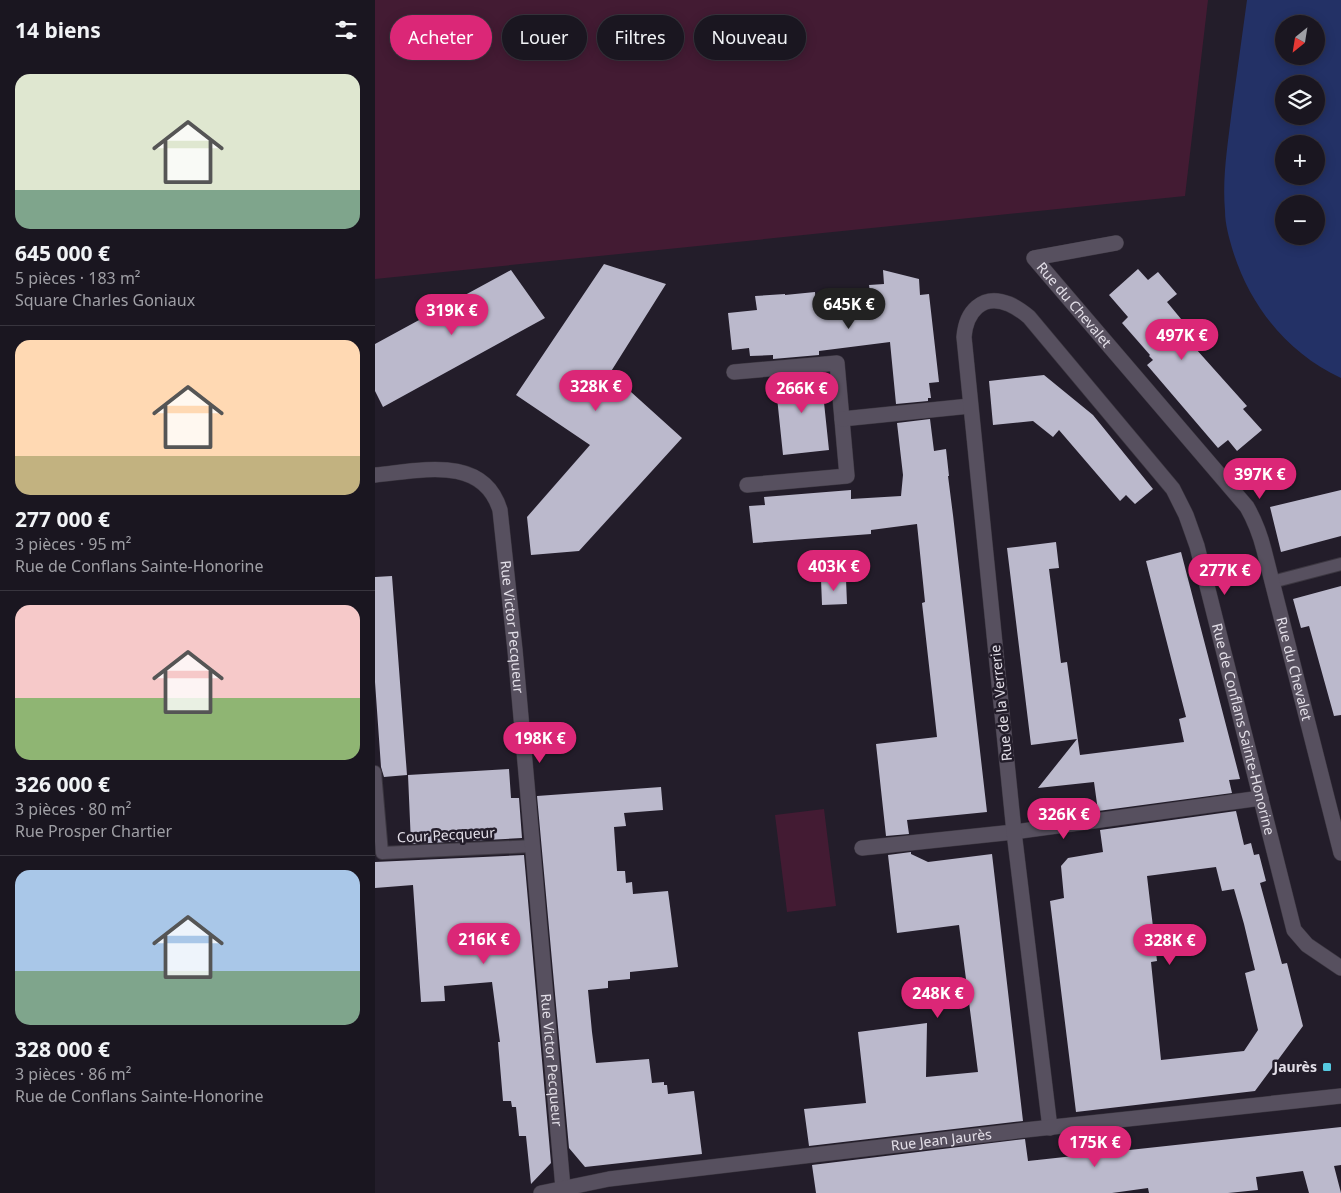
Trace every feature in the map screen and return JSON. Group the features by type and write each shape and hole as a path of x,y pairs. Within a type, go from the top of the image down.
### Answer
{"street":[{"name":"Rue du Chevalet","path":"1117,243 1034,258 1247,507 1260,532 1271,582 1341,853"},
{"name":"Rue de la Verrerie","path":"1001,302 981,304 973,310 965,325 964,337 1014,832 1050,1128"},
{"name":"Rue de Conflans Sainte-Honorine","path":"1001,302 1019,309 1029,317 1173,489 1186,515 1197,546 1294,930 1307,945 1341,968"},
{"path":"734,372 837,363 847,476 747,485"},
{"path":"842,419 970,406"},
{"name":"Rue Victor Pecqueur","path":"375,475 457,470 478,479 492,492 500,510 515,650 563,1188"},
{"path":"862,848 1014,832 1261,798"},
{"name":"Rue Jean Jaurès","path":"541,1193 619,1178 1341,1096"}],"lane":[{"path":"1271,582 1341,564"},
{"name":"Cour Pecqueur","path":"375,772 381,853 533,846"}],"shaded area":[{"path":"375,0 1208,0 1185,196 375,279"},
{"path":"824,809 836,906 787,912 775,815"}],"water":[{"path":"1247,0 1341,0 1341,378 1322,368 1287,341 1260,308 1239,269 1226,226 1224,198 1227,147"}],"building":[{"path":"604,264 666,284 610,373 682,438 579,551 531,555 527,517 590,445 516,395"},
{"path":"1138,269 1148,280 1158,272 1177,294 1167,302 1186,325 1179,330 1247,406 1243,409 1262,430 1237,451 1228,440 1218,448 1147,365 1153,360 1122,323 1128,317 1109,295"},
{"path":"511,270 545,318 383,407 375,391 375,344"},
{"path":"883,270 919,279 920,295 929,294 939,382 929,383 931,398 928,398 928,401 896,404 890,342 819,351 819,355 773,359 773,355 750,356 749,348 732,350 728,313 757,310 755,296 815,292 816,305 871,300 869,285 884,284"},
{"path":"821,374 829,450 783,455 775,378"},
{"path":"1044,375 1093,415 1153,489 1135,504 1126,495 1120,501 1059,430 1053,437 1033,421 993,425 989,381"},
{"path":"930,419 934,451 946,449 987,812 907,820 909,834 886,836 876,744 937,737 922,603 925,602 917,524 871,530 871,534 753,543 749,506 765,505 764,497 851,490 851,499 901,496 903,475 897,423"},
{"path":"1341,490 1341,536 1281,552 1270,507"},
{"path":"1056,542 1059,568 1049,569 1061,663 1067,662 1080,755 1184,742 1179,719 1186,717 1146,561 1181,552 1240,779 1229,780 1232,793 1098,811 1094,782 1038,788 1077,739 1031,745 1007,548"},
{"path":"392,576 407,775 384,777 381,767 375,682 375,577"},
{"path":"821,579 846,579 847,604 822,605"},
{"path":"1341,586 1341,715 1334,716 1309,626 1301,628 1293,599"},
{"path":"509,769 511,798 519,798 522,838 411,844 408,775"},
{"path":"661,787 663,810 624,813 626,826 614,827 617,871 625,871 626,883 632,882 633,894 668,891 678,967 630,972 630,979 608,981 608,988 588,990 592,1032 596,1063 649,1059 652,1083 664,1082 664,1085 667,1085 668,1094 694,1091 702,1154 585,1167 569,1148 537,796"},
{"path":"1236,811 1244,845 1251,843 1254,855 1259,854 1266,881 1260,883 1282,964 1287,963 1303,1026 1255,1091 1076,1112 1050,901 1064,898 1061,866 1068,858 1103,852 1100,830","holes":["1216,867 1222,891 1234,889 1244,924 1255,970 1245,973 1258,1030 1244,1051 1161,1060 1151,962 1157,961 1147,876"]},
{"path":"911,852 911,854 928,862 992,854 1023,1121 809,1146 804,1109 866,1103 858,1032 927,1023 926,1077 978,1072 959,925 897,933 888,855"},
{"path":"524,855 551,1163 531,1184 526,1136 519,1136 516,1107 512,1107 511,1101 503,1101 498,1042 500,1042 492,982 444,986 445,1001 421,1002 413,885 375,888 375,862"},
{"path":"1341,1127 1341,1165 1334,1166 1341,1193 1309,1193 1303,1171 1256,1177 1258,1190 1228,1193 1149,1193 1148,1188 1112,1193 816,1193 812,1165 1025,1139 1028,1161"}],"place":[{"name":"Jaurès","path":"1327,1067"}]}
